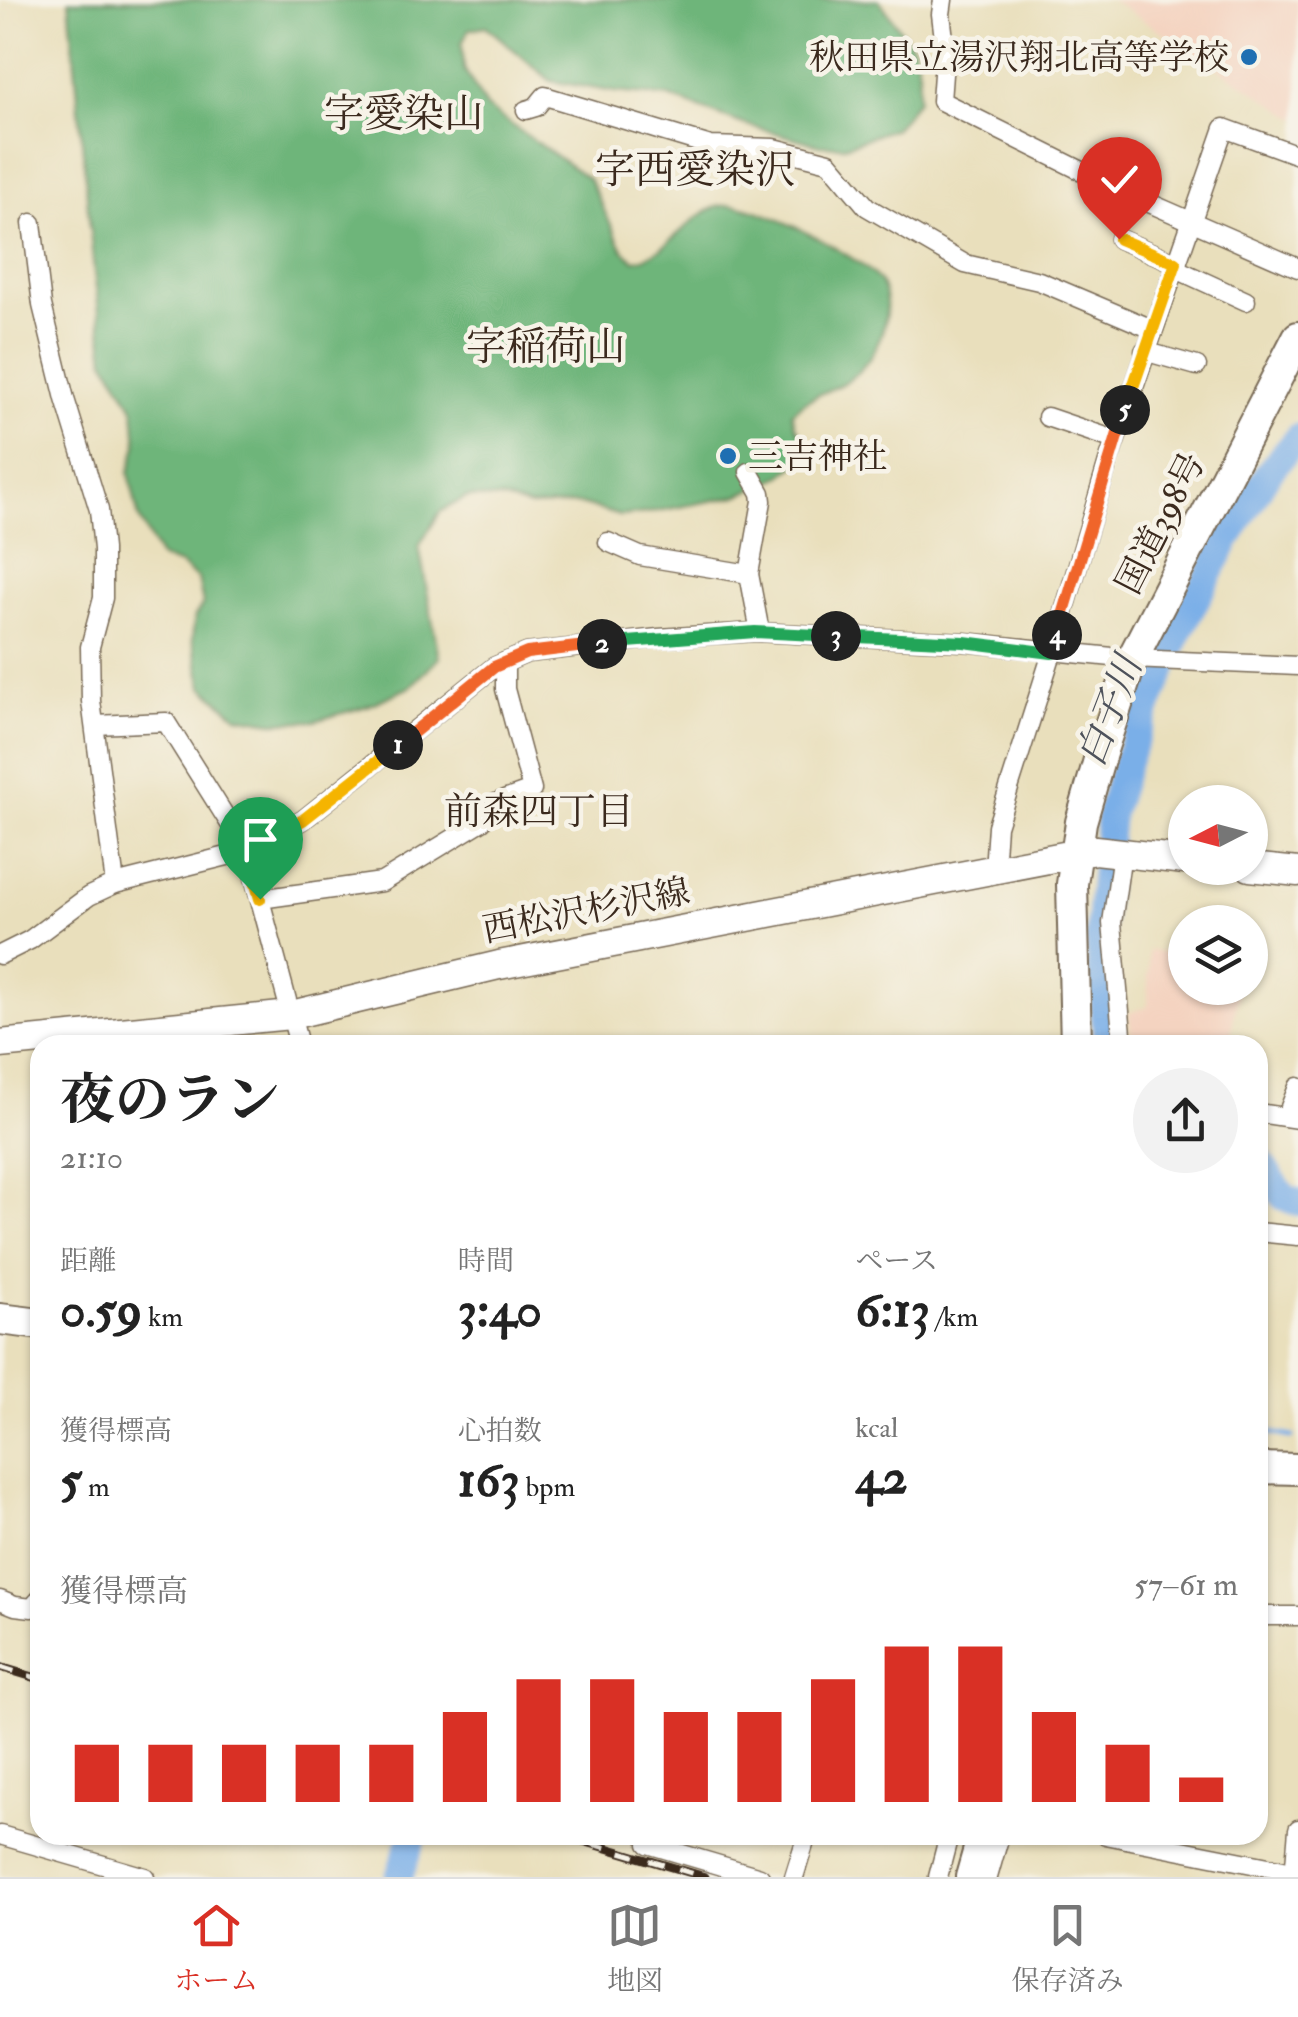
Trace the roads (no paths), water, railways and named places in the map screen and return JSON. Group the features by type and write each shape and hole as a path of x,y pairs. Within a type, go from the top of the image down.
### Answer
{"highway":[{"name":"国道398号","path":"1076,1035 1072,884 1102,852 1086,804 1140,659 1298,337"},
{"path":"0,1319 30,1323"},
{"path":"1268,1468 1298,1469"},
{"path":"971,1877 981,1845"}],"main road":[{"name":"西松沢杉沢線","path":"87,1035 291,1014 499,964 1102,852 1168,858"},
{"path":"1268,869 1298,872"},
{"name":"西松沢杉沢線","path":"0,1044 30,1041"}],"street":[{"path":"943,0 941,101 1122,191 1298,268"},
{"path":"526,110 536,107 545,96 711,146 774,148 829,162 867,207 965,264 1039,280 1152,328"},
{"path":"994,870 997,826 1115,440 1224,128 1298,155"},
{"path":"32,223 45,315 99,510 103,598 90,647 94,725 115,884"},
{"path":"1119,239 1246,302"},
{"path":"1144,351 1197,366"},
{"path":"1047,417 1115,440"},
{"path":"749,472 762,502 749,574 760,632"},
{"path":"608,542 640,556 749,574"},
{"path":"0,956 30,940 88,896 115,884 247,851 303,820 494,667 527,653 659,638 760,632 1298,666"},
{"path":"260,899 382,882 482,821 496,803 532,790 505,689 504,662"},
{"path":"94,725 166,722 247,851 296,1035"},
{"path":"1102,852 1122,1035"},
{"path":"1292,1118 1298,1087"},
{"path":"1268,1233 1298,1236"},
{"path":"0,1600 30,1608"},
{"path":"1268,1616 1298,1616"},
{"path":"1176,1845 1295,1874 1298,1829"},
{"path":"0,1835 30,1844"},
{"path":"35,1845 145,1877"},
{"path":"651,1845 760,1877"},
{"path":"794,1877 803,1845"},
{"path":"938,1877 947,1845"},
{"path":"988,1877 997,1845"}],"waterway":[{"name":"白子川","path":"1106,1035 1099,935 1110,814 1127,759 1176,638 1227,540 1268,473 1298,437"},
{"path":"1268,1174 1284,1197 1298,1203"},
{"path":"1268,1433 1292,1437"},
{"name":"白子川","path":"399,1877 410,1845"}],"railway":[{"path":"0,1667 30,1676"},
{"path":"597,1845 705,1877"}],"place":[{"name":"秋田県立湯沢翔北高等学校","path":"1249,57"},
{"name":"三吉神社","path":"728,456"}],"district":[{"name":"字愛染山","path":"404,113"},
{"name":"字西愛染沢","path":"695,169"},
{"name":"字稲荷山","path":"546,346"},
{"name":"前森四丁目","path":"539,811"}]}
